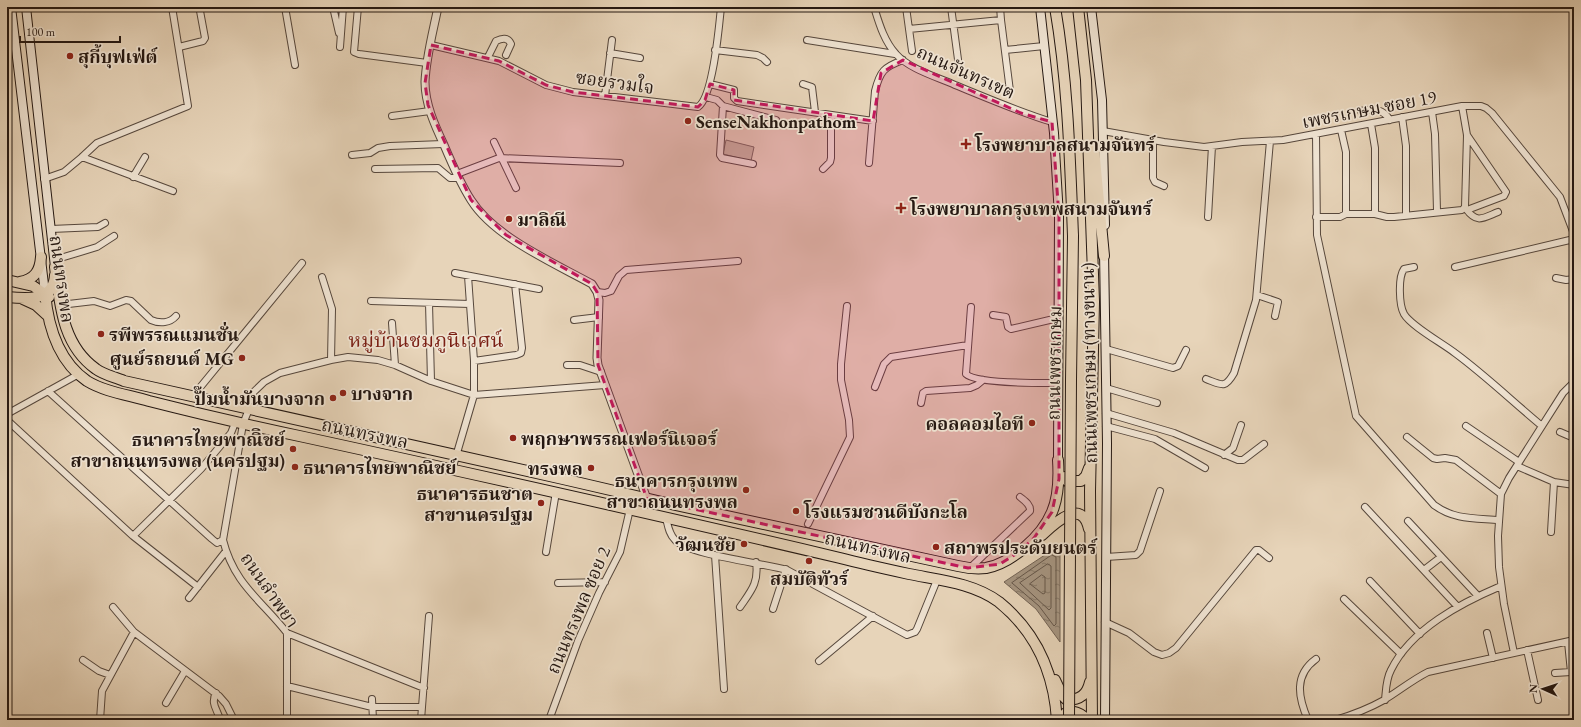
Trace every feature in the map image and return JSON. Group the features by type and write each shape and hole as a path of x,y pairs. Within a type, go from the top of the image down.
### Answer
{"highway":[{"name":"ถนนเพชรเกษม","path":"1055,7 1067,96 1073,236 1070,380 1069,720"},
{"path":"1078,7 1099,186 1104,256"},
{"path":"1086,80 1094,302 1091,462 1092,720"},
{"path":"20,282 28,281 38,272 41,265 41,257"},
{"path":"7,297 23,299 39,297 45,294 52,286 54,279 54,263"},
{"name":"ถนนทรงพล","path":"54,263 60,309 68,334 76,348 96,369 124,381 647,499 970,568 985,568 1000,564 1019,552 1034,538 1052,512 1059,479 1058,460"},
{"path":"7,280 33,286 45,294 60,309"},
{"name":"ถนนทรงพล","path":"45,294 47,315 55,342 65,358 79,374 100,388 239,424 556,492 787,546 955,583 977,591 998,602 1019,621 1034,640 1047,666 1052,684 1057,720"},
{"path":"23,299 36,305 47,315"},
{"path":"1058,460 1062,474 1067,481 1075,482 1082,481 1086,476 1091,462"},
{"path":"1019,552 1035,541 1061,518 1072,514 1079,514 1087,521 1091,554"},
{"path":"787,546 790,530"},
{"path":"1047,666 1051,671 1062,695 1067,700 1078,699 1086,692 1090,682 1091,670"},
{"path":"1061,720 1066,713 1072,711 1082,714 1087,720"}],"main road":[{"name":"ถนนทรงพล","path":"12,7 45,294"},
{"name":"ถนนทรงพล","path":"26,7 54,263"},
{"name":"ถนนเพชรเกษม (ทางขนาน)","path":"1040,7 1052,122 1059,216 1058,460"},
{"name":"ถนนเพชรเกษม (ทางขนาน)","path":"1090,7 1102,100 1105,205 1105,720"}],"street":[{"path":"44,179 64,172 97,143 188,106 172,7"},
{"path":"286,7 295,65"},
{"path":"333,7 341,39"},
{"path":"340,47 343,7"},
{"path":"358,7 354,52 359,54 427,63"},
{"path":"438,7 427,63 425,83 430,111 443,144 471,200 487,219 506,235 592,284 597,292 599,300 597,358 604,385 616,412 647,499"},
{"path":"721,7 710,84 706,97 717,100 723,106 776,120"},
{"name":"ถนนจันทรเขต","path":"874,7 884,34 895,54 902,60 929,74 1021,113 1052,122"},
{"path":"906,7 912,51"},
{"path":"951,7 959,67"},
{"path":"1000,7 1010,91"},
{"path":"179,47 203,41 205,38 200,11"},
{"path":"909,29 1001,20"},
{"path":"488,57 496,41 500,39 510,40 512,44 506,55"},
{"path":"605,96 612,40"},
{"path":"807,40 895,54"},
{"name":"ซอยรวมใจ","path":"431,45 488,57 546,85 556,88 694,108 702,104 706,97"},
{"path":"1005,50 1044,46"},
{"path":"715,50 757,55 767,62"},
{"path":"610,54 640,58"},
{"path":"870,163 875,91 881,73 891,64 902,60"},
{"path":"710,84 734,90 734,98 737,101 873,121"},
{"path":"803,84 812,87 815,112"},
{"path":"723,106 720,155 722,158 753,164"},
{"path":"1462,106 1467,135 1466,209 1470,215 1476,219 1484,218 1498,212"},
{"name":"เพชรเกษม ซอย 19","path":"1103,131 1152,140 1198,146 1212,146 1242,142 1270,141 1341,130 1462,106 1481,106 1492,113 1560,197 1574,234"},
{"path":"1361,111 1377,109 1386,113 1390,120"},
{"path":"392,116 430,111"},
{"path":"1432,112 1435,134 1437,212"},
{"path":"823,169 830,162 831,158 831,115"},
{"path":"1402,117 1406,146 1406,216"},
{"path":"1371,124 1375,148 1375,214"},
{"path":"1341,130 1346,152 1346,214"},
{"path":"1316,134 1316,235 1358,420 1434,505 1443,512 1459,517 1499,520"},
{"path":"1316,216 1340,217 1346,214 1375,214 1387,217 1406,216 1462,210 1504,196 1506,192 1467,135"},
{"path":"1152,140 1153,178 1155,182 1164,186"},
{"path":"1206,379 1225,384 1229,382 1234,373 1257,295 1270,141"},
{"path":"494,142 516,188"},
{"path":"352,155 370,153 378,148 386,146 443,144"},
{"path":"1208,217 1212,146"},
{"path":"82,157 173,191"},
{"path":"133,177 145,157"},
{"path":"375,168 438,168 450,178 458,176 490,160 502,158 620,163"},
{"path":"51,228 98,227 105,223"},
{"path":"54,263 97,248 114,236"},
{"path":"1455,267 1574,239"},
{"path":"597,292 605,293 611,291 619,276 626,270 738,261"},
{"path":"193,396 302,263"},
{"path":"1414,267 1404,269 1401,277 1400,299 1404,314 1410,321 1456,354 1542,426"},
{"path":"454,273 539,289"},
{"path":"452,470 474,395 474,361 468,276"},
{"path":"322,277 332,309 331,360"},
{"path":"1556,278 1566,280 1574,279"},
{"path":"474,361 521,353 522,348 515,284"},
{"path":"1257,295 1278,302 1275,316"},
{"path":"60,309 94,301 110,306 126,300 131,301 155,322 163,323 172,321 176,316"},
{"path":"371,302 470,304"},
{"path":"429,303 431,381"},
{"path":"808,524 850,437 849,420 841,380 841,364 847,306"},
{"path":"971,307 966,374 972,378 983,380 1058,384"},
{"path":"993,315 1006,317 1008,327 1011,329 1058,318"},
{"path":"574,320 599,317"},
{"path":"392,323 395,365"},
{"path":"875,387 884,364 891,357 968,345"},
{"path":"1106,348 1173,368 1178,366 1186,350"},
{"path":"244,408 264,382 280,373 348,357 378,360 395,365 431,381 474,395 604,385"},
{"path":"567,365 580,365 601,372"},
{"path":"7,414 79,374"},
{"path":"921,403 923,394 926,391 970,388 983,380"},
{"path":"1514,653 1501,586 1499,567 1499,520 1501,494 1518,464 1563,393 1574,382"},
{"path":"1106,388 1157,403"},
{"path":"48,391 218,543 223,540"},
{"name":"ถนนลำพยา","path":"244,408 239,424 223,540 226,551 239,577 254,598 287,633 287,720"},
{"path":"1106,413 1174,434 1238,460 1243,460 1264,444"},
{"path":"7,420 133,536 198,587"},
{"path":"133,536 201,469 239,424"},
{"path":"1224,455 1232,448 1241,425"},
{"path":"1106,426 1155,439 1205,468"},
{"path":"1466,426 1518,464 1554,482 1574,485"},
{"path":"1560,432 1574,438"},
{"path":"1407,437 1433,458 1456,460 1501,494"},
{"path":"1551,532 1554,482"},
{"path":"1106,557 1136,555 1140,551 1160,491"},
{"path":"546,552 556,492"},
{"path":"970,568 1030,512 1028,505 1020,497"},
{"path":"1365,507 1457,606"},
{"name":"ถนนทรงพล ซอย 2","path":"549,720 578,641 620,552 630,510"},
{"path":"666,518 670,533 675,541 684,546 700,552 756,562 786,570 907,635 915,632 937,580"},
{"path":"1408,522 1478,596"},
{"path":"1105,622 1129,633 1154,652 1162,655 1169,653 1176,648 1256,550 1259,550 1269,558"},
{"path":"190,598 226,551"},
{"path":"715,554 724,689"},
{"path":"1424,570 1441,557"},
{"path":"740,607 756,581 756,562"},
{"path":"773,609 786,570"},
{"path":"1370,581 1420,634"},
{"path":"558,583 605,582"},
{"path":"1385,700 1390,671 1402,654 1420,634 1457,606 1501,586"},
{"path":"1344,598 1402,654"},
{"path":"113,607 134,632 216,693 226,704 234,720"},
{"path":"421,720 429,616"},
{"path":"819,661 873,616"},
{"path":"100,720 100,695 134,632"},
{"path":"287,633 424,688"},
{"path":"1487,633 1493,658"},
{"path":"1335,720 1360,712 1385,700 1416,678 1428,672 1571,641 1572,671 1555,673"},
{"path":"1527,650 1538,700"},
{"path":"1308,720 1301,705 1300,686 1303,673 1307,665 1316,659"},
{"path":"83,660 99,671 110,675"},
{"path":"166,703 185,671"},
{"path":"286,686 372,707 422,707"},
{"path":"216,693 213,698 213,703 220,720"},
{"path":"372,699 373,720"}],"highlighted area":[{"path":"431,45 499,61 546,85 573,92 698,107 705,100 710,84 734,90 734,100 873,121 881,73 903,60 1021,113 1052,122 1059,216 1059,479 1052,512 1034,538 1019,552 1000,564 968,568 647,499 598,365 597,292 592,284 506,235 471,200 428,105 425,83"}],"shaded area":[{"path":"726,140 754,147 751,161 723,154"}],"water":[{"path":"1060,545 1060,642 1036,609 1004,582"}],"place":[{"name":"สุกี้บุฟเฟ่ต์","path":"70,56"},
{"name":"SenseNakhonpathom","path":"688,121"},
{"name":"โรงพยาบาลสนามจันทร์","path":"966,144"},
{"name":"โรงพยาบาลกรุงเทพสนามจันทร์","path":"901,208"},
{"name":"มาลิณี","path":"509,219"},
{"name":"รพีพรรณแมนชั่น","path":"101,334"},
{"name":"ศูนย์รถยนต์ MG","path":"242,358"},
{"name":"บางจาก","path":"343,393"},
{"name":"ปั๊มน้ำมันบางจาก","path":"333,398"},
{"name":"คอลคอมไอที","path":"1032,423"},
{"name":"พฤกษาพรรณเฟอร์นิเจอร์","path":"513,438"},
{"name":"ธนาคารไทยพาณิิชย์ สาขาถนนทรงพล (นครปฐม)","path":"293,449"},
{"name":"ธนาคารไทยพาณิชย์","path":"295,467"},
{"name":"ทรงพล","path":"591,468"},
{"name":"ธนาคารกรุงเทพ สาขาถนนทรงพล","path":"746,490"},
{"name":"ธนาคารธนชาต สาขานครปฐม","path":"541,503"},
{"name":"โรงแรมชวนดีบังกะโล","path":"796,511"},
{"name":"วัฒนชัย","path":"744,544"},
{"name":"สถาพรประดับยนตร์","path":"936,547"},
{"name":"สมบัติทัวร์","path":"809,561"}],"district":[{"name":"หมู่บ้านชมภูนิเวศน์","path":"426,340"}]}
